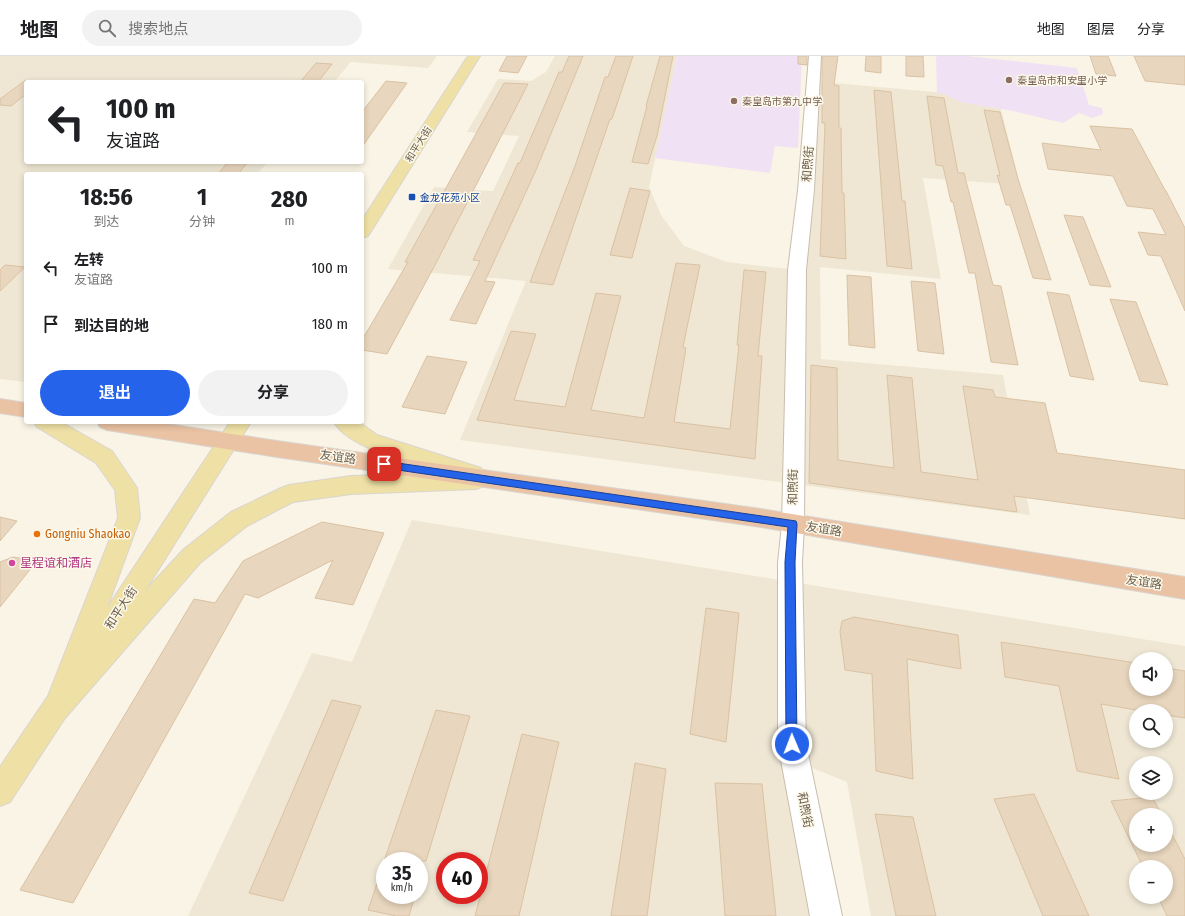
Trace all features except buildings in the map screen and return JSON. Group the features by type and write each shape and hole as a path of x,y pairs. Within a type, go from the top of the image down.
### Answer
{"highway":[{"path":"0,406 24,410"},
{"name":"友谊路","path":"133,424 235,432 491,479 793,524 1185,588"}],"main road":[{"name":"和平大街","path":"364,230 474,56"},
{"path":"47,424 104,457 126,488 129,518 56,708"},
{"path":"347,424 370,441 491,479"},
{"name":"和平大街","path":"0,792 235,432"},
{"path":"56,708 192,556 239,519 264,505 290,494 351,485 491,479"}],"street":[{"name":"和煦街","path":"815,56 806,190 797,270 793,524 790,562 792,744 826,916"}],"shaded area":[{"path":"0,56 437,56 428,68 351,62 336,80 24,80 24,164 266,164 259,172 24,172 24,382 0,379"},
{"path":"555,56 677,56 649,187 661,215 684,246 727,262 797,270 813,81 945,93 960,102 1001,109 1020,185 923,178 941,279 820,267 821,359 1003,375 1030,515 460,440 526,281 388,269 434,187 493,191 519,136 467,132 498,79 531,81 546,72"},
{"name":"秦皇岛市第九中学","path":"677,56 802,56 798,148 775,146 770,173 655,158"},
{"name":"秦皇岛市和安里小学","path":"967,56 1077,68 1089,105 1102,108 1103,114 1092,118 1079,113 1063,123 1013,111 960,102 945,94 937,93 936,57"},
{"path":"412,520 1185,646 1185,916 871,916 847,782 783,756 812,916 188,916 312,653 352,662"}],"place":[{"name":"秦皇岛市和安里小学","path":"1009,80"},
{"name":"秦皇岛市第九中学","path":"734,101"},
{"name":"金龙花苑小区","path":"412,197"},
{"name":"Gongniu Shaokao","path":"37,534"},
{"name":"星程谊和酒店","path":"12,563"}],"route":[{"path":"384,464 793,524 790,562 792,744"}]}
